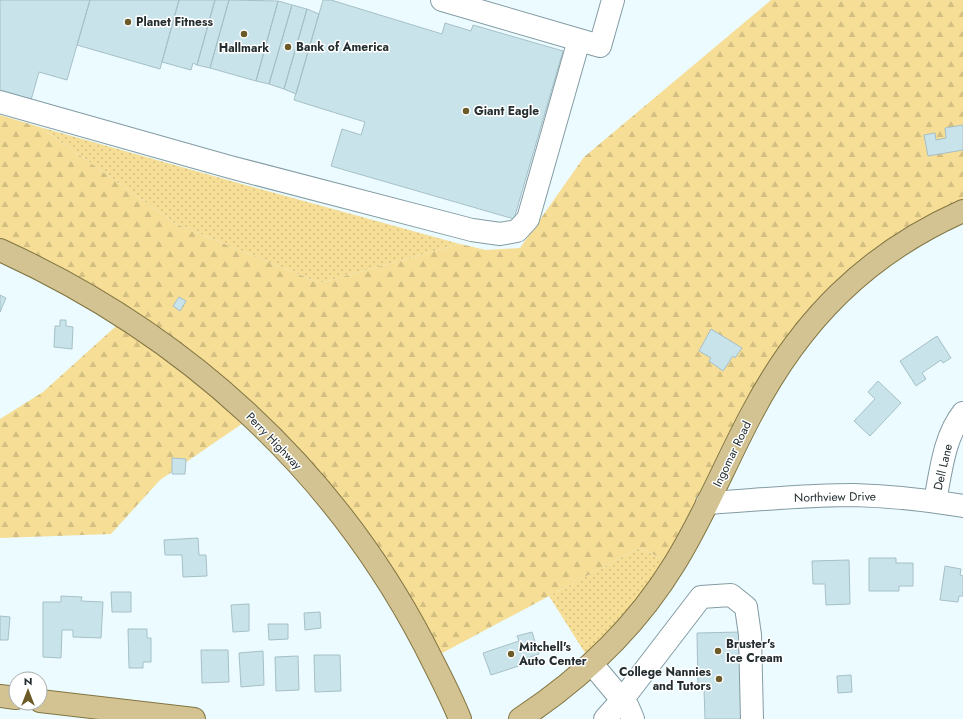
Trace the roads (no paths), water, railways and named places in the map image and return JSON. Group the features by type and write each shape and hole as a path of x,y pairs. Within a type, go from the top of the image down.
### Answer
{"main road":[{"name":"Ingomar Road","path":"520,719 592,664 633,621 656,592 678,558 767,386 783,359 823,310 842,290 888,252 937,222 963,210"},
{"name":"Perry Highway","path":"0,250 97,300 158,340 222,390 252,416 300,466 364,546 415,628 460,719"},
{"path":"48,702 138,715 194,719"}],"street":[{"path":"442,0 600,46 613,0"},
{"path":"0,102 230,167 472,230 500,234 517,231 528,219 579,40"},
{"name":"Dell Lane","path":"935,502 948,441 954,424 963,413"},
{"name":"Northview Drive","path":"707,503 853,495 894,497 963,506"},
{"path":"605,719 622,700 701,597 731,595 746,608 750,635 752,719"},
{"path":"592,664 628,707 633,719"}],"place":[{"name":"Planet Fitness","path":"128,22"},
{"name":"Hallmark","path":"244,34"},
{"name":"Bank of America","path":"288,47"},
{"name":"Giant Eagle","path":"466,111"},
{"name":"Bruster's Ice Cream","path":"718,651"},
{"name":"Mitchell's Auto Center","path":"511,654"},
{"name":"College Nannies and Tutors","path":"719,679"}]}
